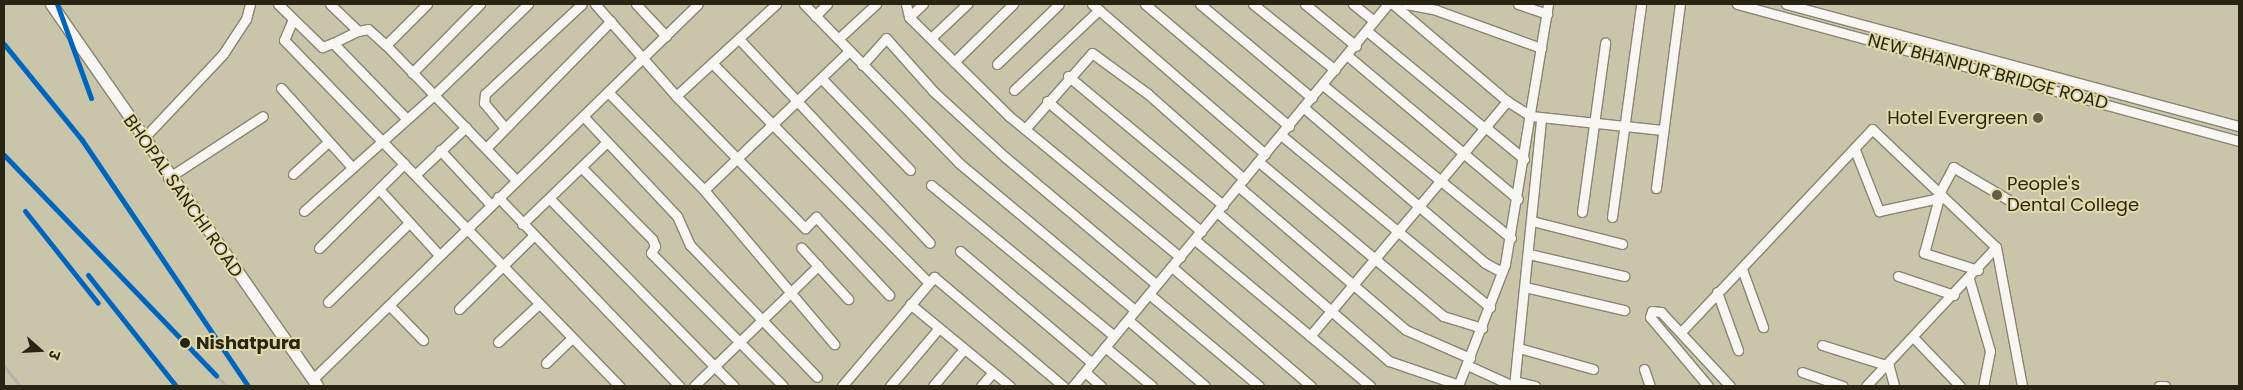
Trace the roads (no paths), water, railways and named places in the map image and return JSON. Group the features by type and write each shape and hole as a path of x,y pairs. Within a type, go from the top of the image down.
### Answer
{"main road":[{"name":"BHOPAL SANCHI ROAD","path":"52,4 168,178 315,383"}],"street":[{"path":"142,140 223,54 246,19 250,4"},
{"path":"278,4 322,47 358,31 368,30 386,45 516,180"},
{"path":"330,4 358,31"},
{"path":"386,45 427,4"},
{"path":"412,73 480,4"},
{"path":"304,211 434,95 528,4"},
{"path":"505,128 484,103 485,94 582,4"},
{"path":"595,4 643,55 676,96 739,158 805,228 816,217 889,295"},
{"path":"315,383 490,204 698,4"},
{"path":"676,96 714,64 776,4"},
{"path":"804,4 959,163 1135,310"},
{"path":"815,16 827,4"},
{"path":"838,39 876,4"},
{"path":"906,4 909,17 1025,129 1180,257"},
{"path":"909,17 923,4"},
{"path":"931,38 967,4"},
{"path":"954,62 1013,4"},
{"path":"997,64 1059,4"},
{"path":"1145,4 1288,126"},
{"path":"1200,4 1312,98"},
{"path":"1253,4 1334,70"},
{"path":"1305,4 1356,46"},
{"path":"1353,4 1374,21"},
{"path":"1073,386 1303,107 1324,86 1334,70 1348,56 1388,4"},
{"path":"1393,4 1507,101 1530,116 1662,130"},
{"path":"1406,4 1437,7 1542,48"},
{"path":"1518,4 1547,14"},
{"path":"1068,76 1220,209 1389,362 1459,386 1490,307 1502,272 1510,238 1518,199 1548,4"},
{"path":"1612,217 1641,4"},
{"path":"1656,188 1662,130 1680,4"},
{"name":"NEW BHANPUR BRIDGE ROAD","path":"1737,4 2239,141"},
{"name":"NEW BHANPUR BRIDGE ROAD","path":"1786,4 2239,126"},
{"path":"641,5 666,36"},
{"path":"1014,90 1095,7 1266,154"},
{"path":"293,19 284,40 415,175 501,268 619,386"},
{"path":"486,148 611,21"},
{"path":"1367,31 1524,159"},
{"path":"862,65 886,38 933,91 1005,157 1156,284"},
{"path":"739,39 930,243"},
{"path":"333,43 406,118"},
{"path":"1582,212 1605,43"},
{"path":"704,190 849,51"},
{"path":"1025,129 1088,54 1095,54 1148,94 1352,286 1406,330 1514,384 1535,386"},
{"path":"1348,56 1461,154 1518,199"},
{"path":"714,64 928,282"},
{"path":"821,78 910,170"},
{"path":"1324,86 1402,154 1441,179 1510,238"},
{"path":"281,88 352,167"},
{"path":"608,92 704,190 834,344"},
{"path":"1047,101 1201,231"},
{"path":"1310,336 1484,126 1507,101"},
{"path":"1303,107 1418,206 1502,272"},
{"path":"168,178 263,116"},
{"path":"582,116 677,216 690,245 764,318 817,377"},
{"path":"1514,384 1542,118"},
{"path":"415,175 466,127"},
{"path":"1681,332 1717,292 1742,270 1855,150 1872,129 1996,247 2022,386"},
{"path":"1281,135 1397,233 1490,307"},
{"path":"293,174 328,142"},
{"path":"522,224 607,142"},
{"path":"440,150 490,204"},
{"path":"1855,150 1879,211 1940,194"},
{"path":"1259,162 1443,316 1482,328"},
{"path":"319,248 404,164"},
{"path":"1978,270 1924,253 1940,194 1953,167 2014,203"},
{"path":"582,168 652,238 655,246 650,253 740,340 783,386"},
{"path":"931,185 1114,336"},
{"path":"379,190 439,255"},
{"path":"498,197 533,236 679,386"},
{"path":"550,199 734,386"},
{"path":"1532,221 1622,244"},
{"path":"328,302 409,223"},
{"path":"459,310 533,236"},
{"path":"1195,240 1370,386"},
{"path":"801,247 848,299"},
{"path":"1866,386 1978,270 1996,247"},
{"path":"960,251 1092,363"},
{"path":"1529,254 1624,276"},
{"path":"694,386 818,266"},
{"path":"1172,267 1311,386"},
{"path":"1742,270 1763,327"},
{"path":"1898,276 1954,295"},
{"path":"842,386 928,282 937,278 1063,386"},
{"path":"1969,279 1990,351 1983,386"},
{"path":"1525,287 1624,310"},
{"path":"1717,292 1738,350"},
{"path":"1149,294 1259,386"},
{"path":"910,304 1010,386"},
{"path":"498,342 538,305"},
{"path":"389,306 424,340"},
{"path":"1704,385 1650,317 1652,311 1661,312 1730,386"},
{"path":"1128,320 1205,386"},
{"path":"890,386 940,328"},
{"path":"1913,338 1960,386"},
{"path":"546,363 571,339"},
{"path":"1822,345 1887,364"},
{"path":"1105,347 1152,386"},
{"path":"1518,348 1593,368"},
{"path":"933,386 964,349"},
{"path":"1887,364 1894,386"},
{"path":"1644,369 1650,386"},
{"path":"981,386 993,372"},
{"path":"1085,372 1101,386"},
{"path":"1802,372 1843,386"},
{"path":"2159,386 2166,386"}],"railway":[{"path":"57,4 91,98"},
{"path":"4,44 82,140 248,386"},
{"path":"4,155 226,386"},
{"path":"4,366 20,386"}],"place":[{"name":"Hotel Evergreen","path":"2038,118"},
{"name":"People's Dental College","path":"1997,195"},
{"name":"Nishatpura","path":"185,343"}]}
